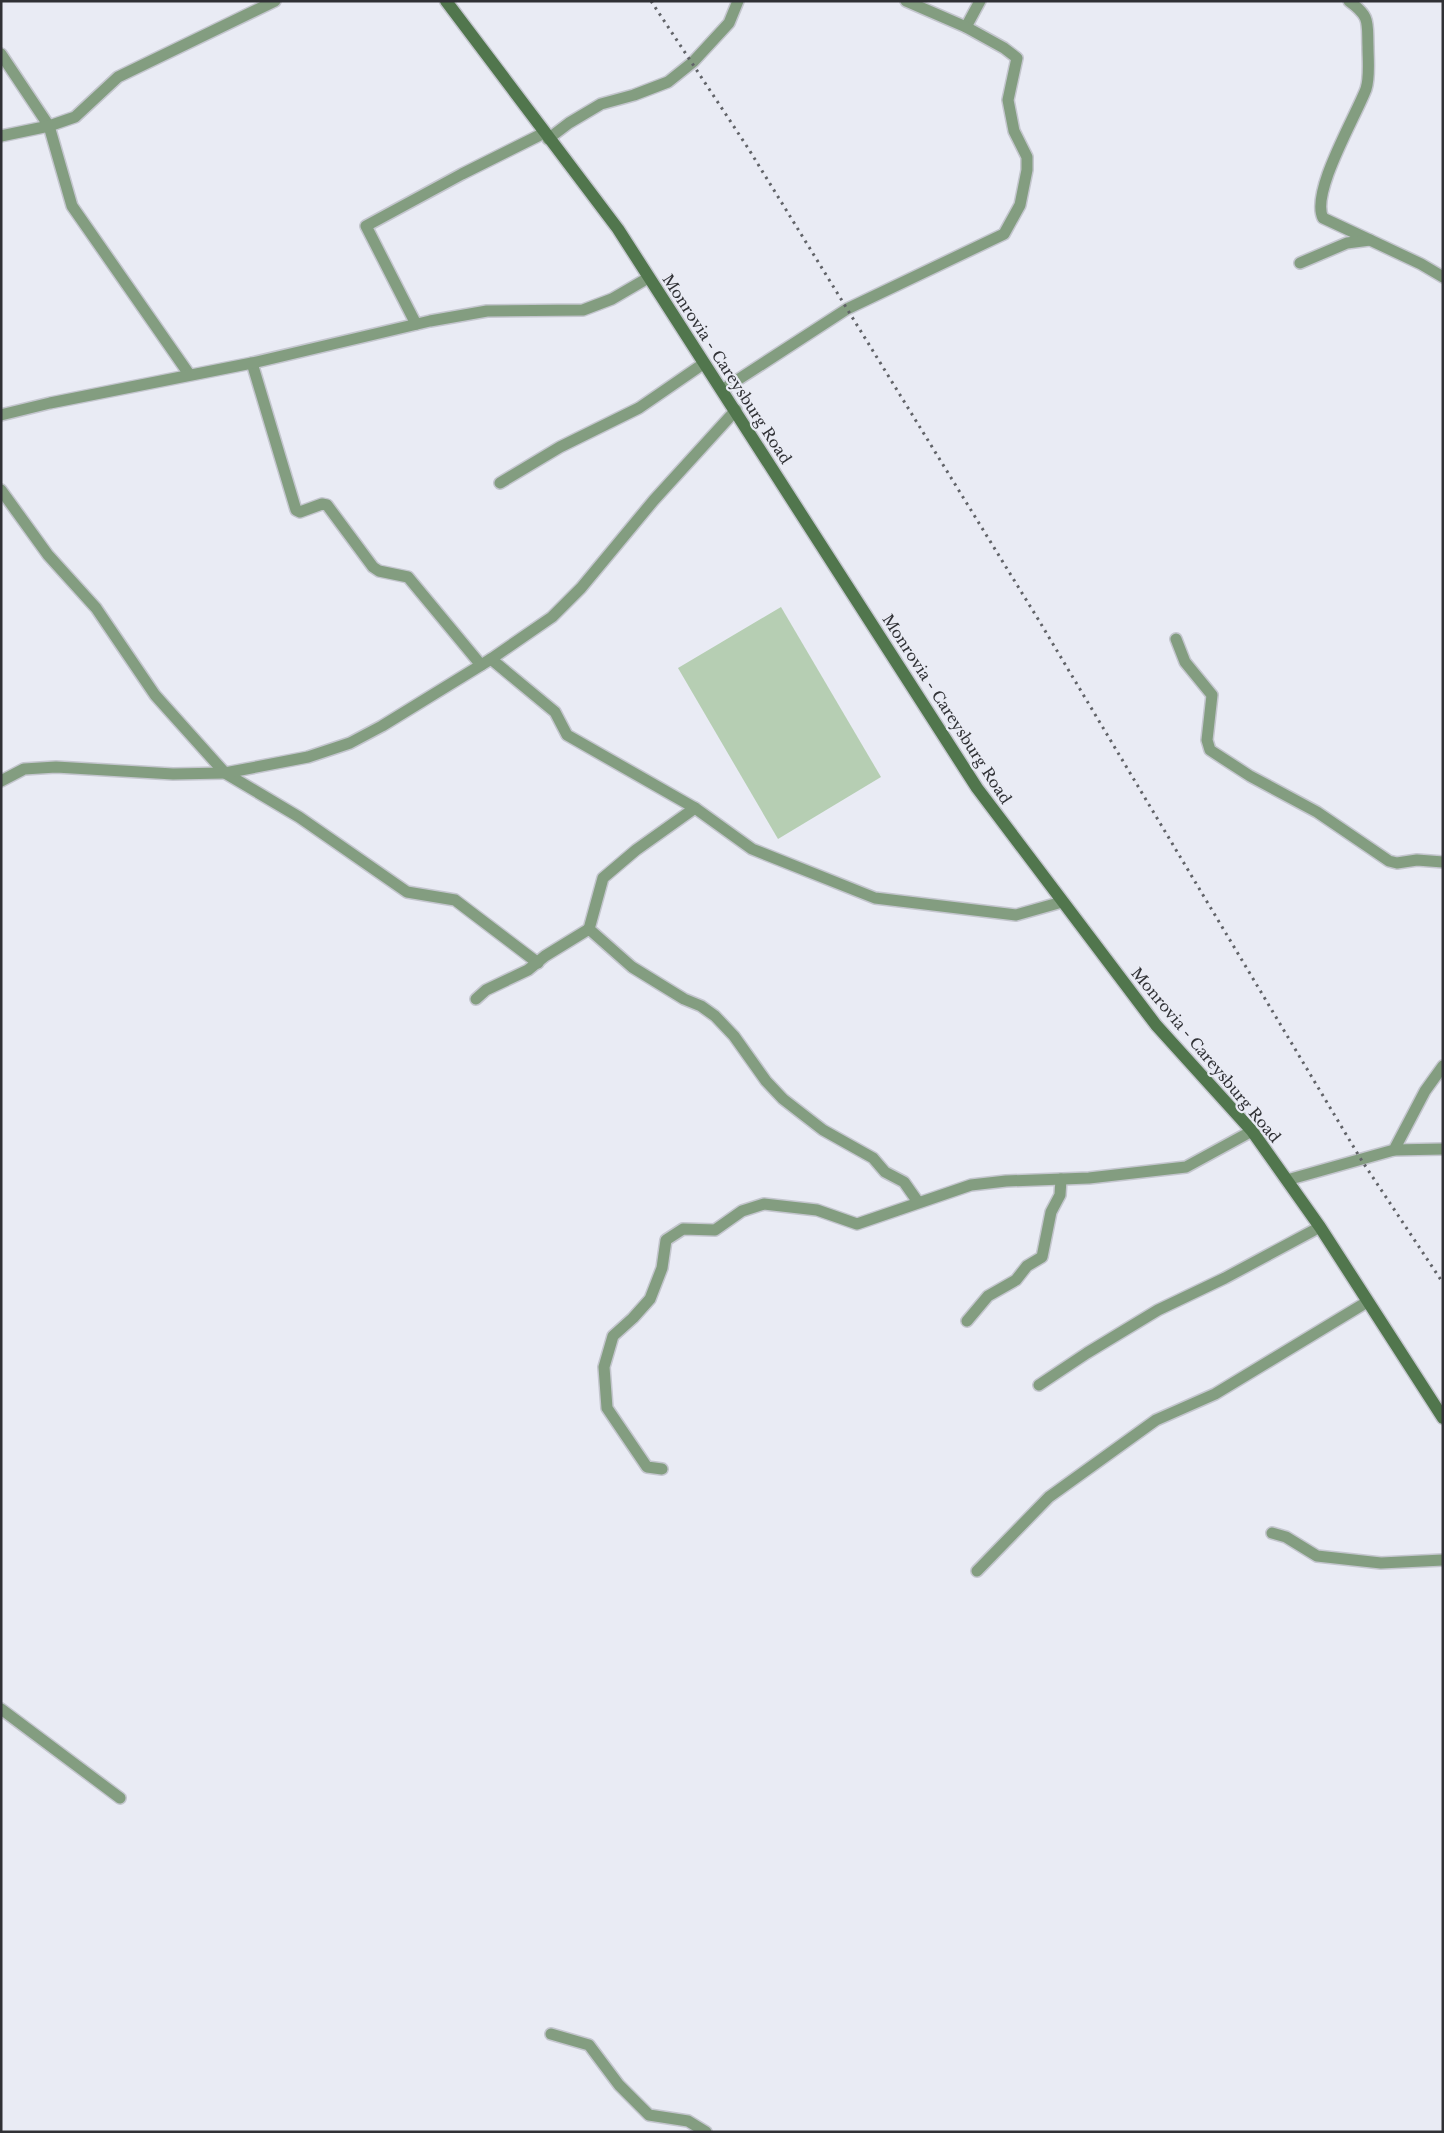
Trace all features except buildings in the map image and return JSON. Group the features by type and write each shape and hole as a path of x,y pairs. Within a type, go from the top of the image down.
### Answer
{"main road":[{"name":"Monrovia - Careysburg Road","path":"446,1 618,229 703,364 736,410 976,788 1156,1025 1252,1131 1320,1227 1443,1418"}],"street":[{"path":"1,136 50,126 75,117 118,77 275,1"},
{"path":"416,324 366,226 462,174 546,136 601,104 634,95 668,82 693,62 729,23 738,1"},
{"path":"722,390 847,309 1004,234 1020,205 1028,157 1014,131 1008,100 1017,58 1004,48 966,27 906,1"},
{"path":"966,27 980,1"},
{"path":"1349,1 1367,19 1367,87 1331,164 1320,210 1323,218 1421,264 1443,277"},
{"path":"1,54 50,126 72,206 189,374"},
{"path":"1300,263 1347,243 1370,240"},
{"path":"3,412 252,363 416,324 487,311 582,310 612,299 648,278"},
{"path":"252,363 296,510 300,512 322,504 326,505 373,567 379,571 408,577 486,662 555,712 567,735 695,808 752,849 875,898 1016,915 1062,902"},
{"path":"500,483 560,447 639,408 703,364"},
{"path":"1,781 24,770 56,767 173,774 225,773 308,757 350,743 382,726 486,662 552,617 581,588 654,500 736,410"},
{"path":"1,490 48,555 96,608 155,695 225,773 299,818 407,892 455,900 538,963"},
{"path":"1176,639 1185,662 1212,695 1207,740 1210,750 1250,776 1317,812 1396,864 1417,860 1443,862"},
{"path":"476,999 486,990 514,978 589,929 602,878 636,850 695,808"},
{"path":"589,929 632,967 715,1016 734,1036 766,1081 784,1099 823,1130 873,1158 885,1172 904,1182 918,1202"},
{"path":"1394,1150 1425,1091 1443,1066"},
{"path":"662,1469 647,1467 607,1408 604,1367 613,1336 633,1318 650,1298 662,1268 666,1240 683,1229 715,1230 742,1211 764,1204 817,1210 856,1224 971,1186 1006,1181 1115,1176 1153,1169 1186,1167 1252,1131"},
{"path":"1287,1180 1394,1150 1443,1149"},
{"path":"967,1321 988,1296 1016,1280 1028,1266 1042,1257 1051,1212 1060,1195 1061,1179"},
{"path":"1039,1385 1158,1310 1233,1274 1320,1227"},
{"path":"977,1571 1049,1497 1156,1420 1215,1394 1367,1302"},
{"path":"1272,1533 1286,1537 1317,1556 1381,1563 1443,1560"},
{"path":"1,1709 120,1798"},
{"path":"551,2034 589,2045 619,2085 648,2114 688,2121 706,2132"}],"green space":[{"path":"781,607 881,777 778,839 678,668"}],"railway":[{"path":"651,1 748,148 1038,619 1362,1161 1443,1283"}]}
